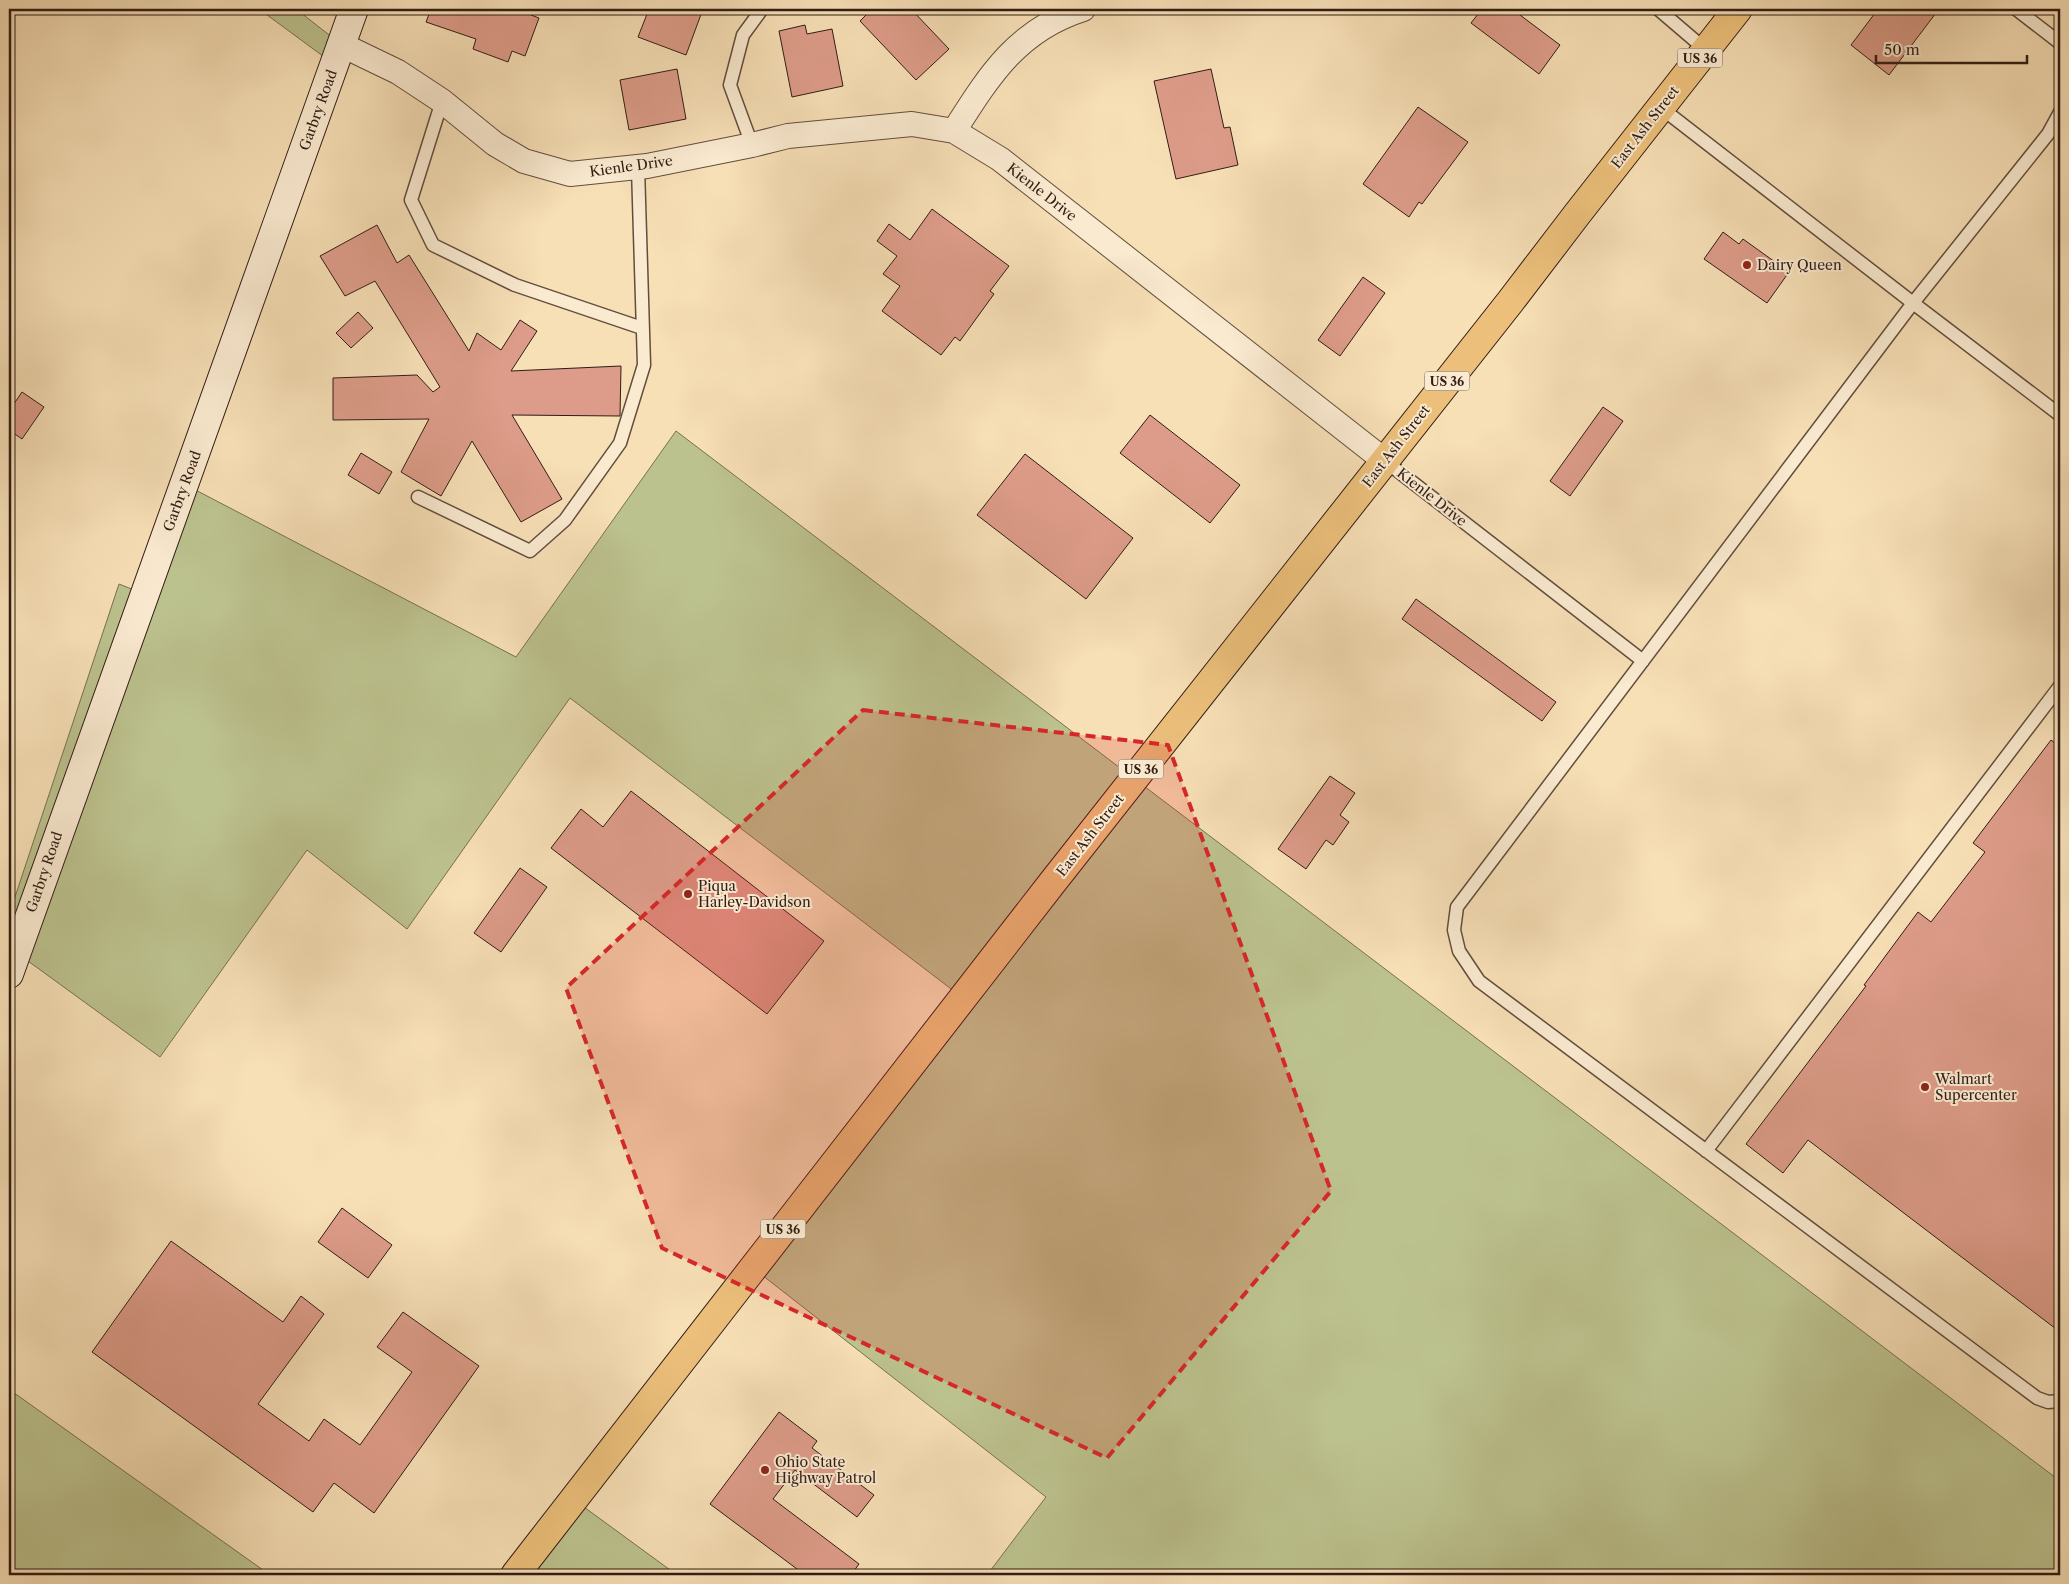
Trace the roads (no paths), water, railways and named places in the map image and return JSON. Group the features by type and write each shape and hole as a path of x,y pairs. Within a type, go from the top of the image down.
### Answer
{"main road":[{"name":"East Ash Street","path":"515,1575 1052,883 1738,9"}],"street":[{"name":"Garbry Road","path":"9,974 354,9"},
{"path":"954,131 990,75 1020,42 1064,15 1083,9"},
{"name":"Kienle Drive","path":"342,45 398,72 442,101 495,144 524,162 570,174 638,168 788,136 912,124 954,131 1000,159 1385,461"}],"lane":[{"path":"752,145 730,85 743,36 762,9"},
{"path":"1658,9 1706,50"},
{"path":"2016,9 2060,43"},
{"path":"442,101 411,200 434,245 515,284 642,328"},
{"path":"1660,107 1913,304 2060,415"},
{"path":"2060,112 2048,134 1913,304 1457,907 1454,930 1460,951 1479,981 2037,1398 2048,1402 2060,1400"},
{"path":"418,497 530,551 565,520 620,443 644,364 638,168"},
{"name":"Kienle Drive","path":"1385,461 1643,661"},
{"path":"1706,1151 2060,686"}],"place":[{"name":"Dairy Queen","path":"1747,265"},
{"name":"Piqua Harley-Davidson","path":"688,894"},
{"name":"Walmart Supercenter","path":"1925,1087"},
{"name":"Ohio State Highway Patrol","path":"765,1470"}]}
